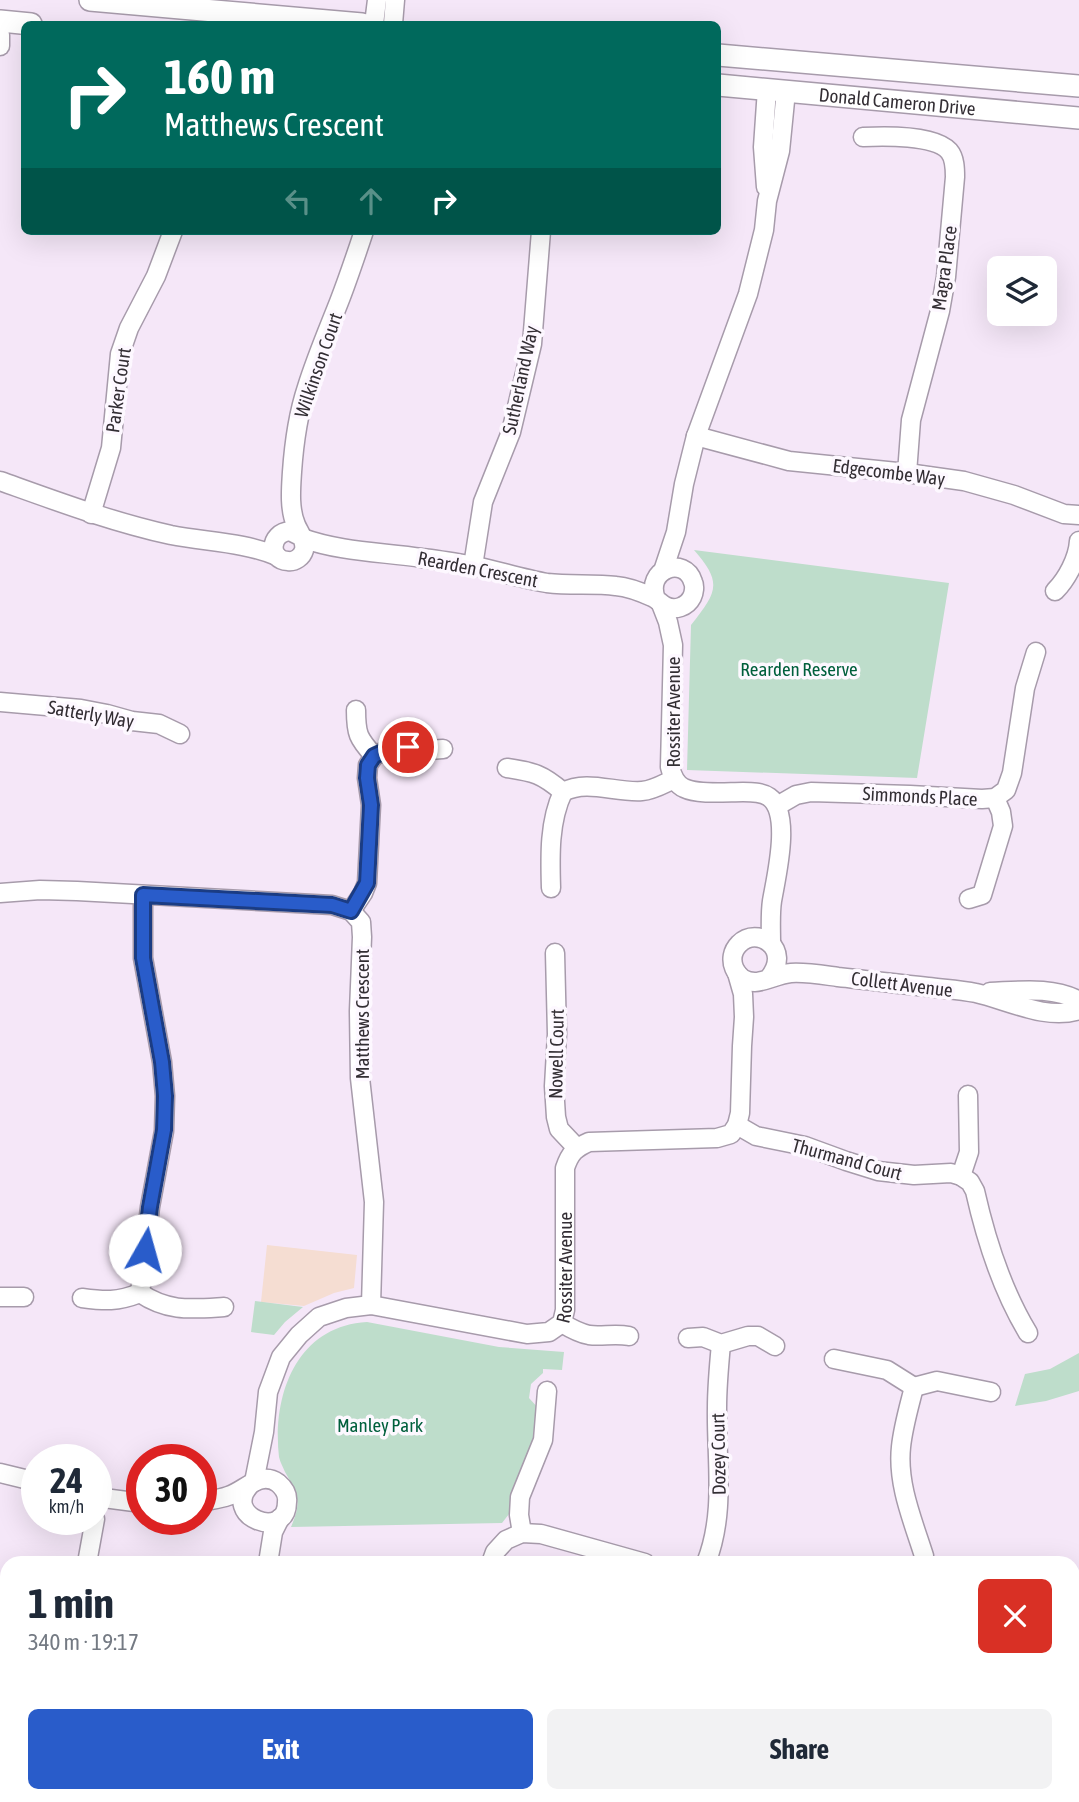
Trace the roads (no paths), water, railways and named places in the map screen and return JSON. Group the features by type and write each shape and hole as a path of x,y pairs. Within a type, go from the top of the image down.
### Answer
{"street":[{"path":"90,0 328,21"},
{"path":"374,21 377,0"},
{"path":"393,21 395,0"},
{"path":"0,21 21,23"},
{"path":"0,34 0,46"},
{"name":"Donald Cameron Drive","path":"721,55 1079,86"},
{"path":"676,532 681,555 694,582 694,590 687,603 674,608 659,601 653,586 676,532 696,436 748,293 764,230 767,201 780,151 776,90 779,60"},
{"name":"Donald Cameron Drive","path":"721,85 1079,118"},
{"name":"Magra Place","path":"863,137 901,136 932,142 949,150 954,163 946,277 940,311 911,420 906,473"},
{"name":"Parker Court","path":"91,514 111,448 120,354 171,235"},
{"name":"Wilkinson Court","path":"301,537 294,520 292,503 292,472 297,430 306,388 363,235"},
{"name":"Sutherland Way","path":"473,566 483,502 511,432 532,344 541,235"},
{"name":"Edgecombe Way","path":"696,436 789,461 964,481 1014,495 1078,521"},
{"path":"0,481 91,514 173,535 263,550 282,560 299,558 304,546 301,537 290,531 264,541 237,544"},
{"name":"Wilkinson Court","path":"278,535 292,503"},
{"path":"277,556 274,546 278,535"},
{"name":"Rearden Crescent","path":"301,537 338,548 420,557 548,583 618,586 659,601"},
{"path":"1055,591 1064,583 1079,548 1079,541"},
{"name":"Rearden Crescent","path":"299,558 338,548"},
{"path":"660,573 674,567 690,575"},
{"name":"Rearden Crescent","path":"618,586 660,573"},
{"name":"Rossiter Avenue","path":"659,601 668,622 673,645"},
{"name":"Rossiter Avenue","path":"687,603 679,620 673,645 670,767 674,779 683,788 695,791 756,792 769,796 777,806"},
{"name":"Simmonds Place","path":"777,806 796,795 811,792 995,798 1006,790 1012,773 1025,688 1035,652"},
{"name":"Satterly Way","path":"0,702 81,709 132,722 159,724 180,734"},
{"path":"356,710 356,729 374,756"},
{"path":"0,893 40,890 143,895 332,905 351,911 367,883 371,805 368,765 374,756 387,750 408,747 443,749"},
{"path":"507,768 537,773 563,792"},
{"path":"551,888 550,862 554,819 563,792 584,785 610,790 643,791 674,779"},
{"path":"969,900 982,895 1003,825 995,798"},
{"path":"744,1017 754,996 776,970 778,962 773,945 772,902 780,848 780,817 777,806"},
{"path":"139,1293 150,1207 164,1130 165,1096 162,1062 143,958 143,895"},
{"path":"576,1147 589,1142 717,1138 731,1133 737,1125 740,1113 744,1017 743,994 732,958 734,950 758,925 772,902"},
{"name":"Matthews Crescent","path":"351,911 361,922 362,937 360,1078 374,1202 371,1305"},
{"path":"742,941 757,937 773,945"},
{"name":"Collett Avenue","path":"773,945 791,960 828,975"},
{"name":"Nowell Court","path":"555,953 556,1117 559,1129 576,1147"},
{"path":"737,973 747,981 768,979"},
{"name":"Collett Avenue","path":"768,979 791,973 976,993 1036,991 1075,1005"},
{"path":"968,1095 969,1152 961,1175 970,1182 975,1191 995,1261 1028,1333"},
{"name":"Thurmand Court","path":"737,1125 756,1136 805,1146 878,1171 914,1175 961,1175"},
{"name":"Rossiter Avenue","path":"252,1483 264,1432 268,1392 281,1357 299,1335 319,1317 346,1308 371,1305 527,1334 549,1332 562,1323 565,1310 565,1168 576,1147"},
{"path":"82,1298 124,1300 139,1293"},
{"path":"139,1293 153,1302 185,1309 224,1307"},
{"path":"0,1297 24,1297"},
{"path":"562,1323 589,1335 629,1336"},
{"path":"688,1338 703,1337 721,1344 748,1336 758,1336 775,1346"},
{"name":"Dozey Court","path":"708,1556 717,1526 717,1407 721,1344"},
{"path":"834,1359 887,1370 914,1387"},
{"path":"914,1387 937,1381 992,1392"},
{"path":"914,1387 901,1448 902,1476 906,1500 924,1556"},
{"path":"522,1533 520,1497 543,1440 547,1391"},
{"name":"Rossiter Avenue","path":"264,1432 270,1465 282,1486"},
{"path":"0,1473 21,1478"},
{"path":"217,1499 230,1496 265,1478 282,1486 288,1500 287,1508 273,1532 268,1556"},
{"path":"252,1483 243,1494 243,1502 259,1533 264,1556"},
{"path":"217,1506 232,1509 258,1522 274,1522 280,1518"},
{"path":"494,1556 506,1540 522,1533 541,1534 621,1556"},
{"path":"88,1556 92,1535"}],"park label":[{"name":"Rearden Reserve","path":"799,669"},
{"name":"Manley Park","path":"380,1425"}]}
